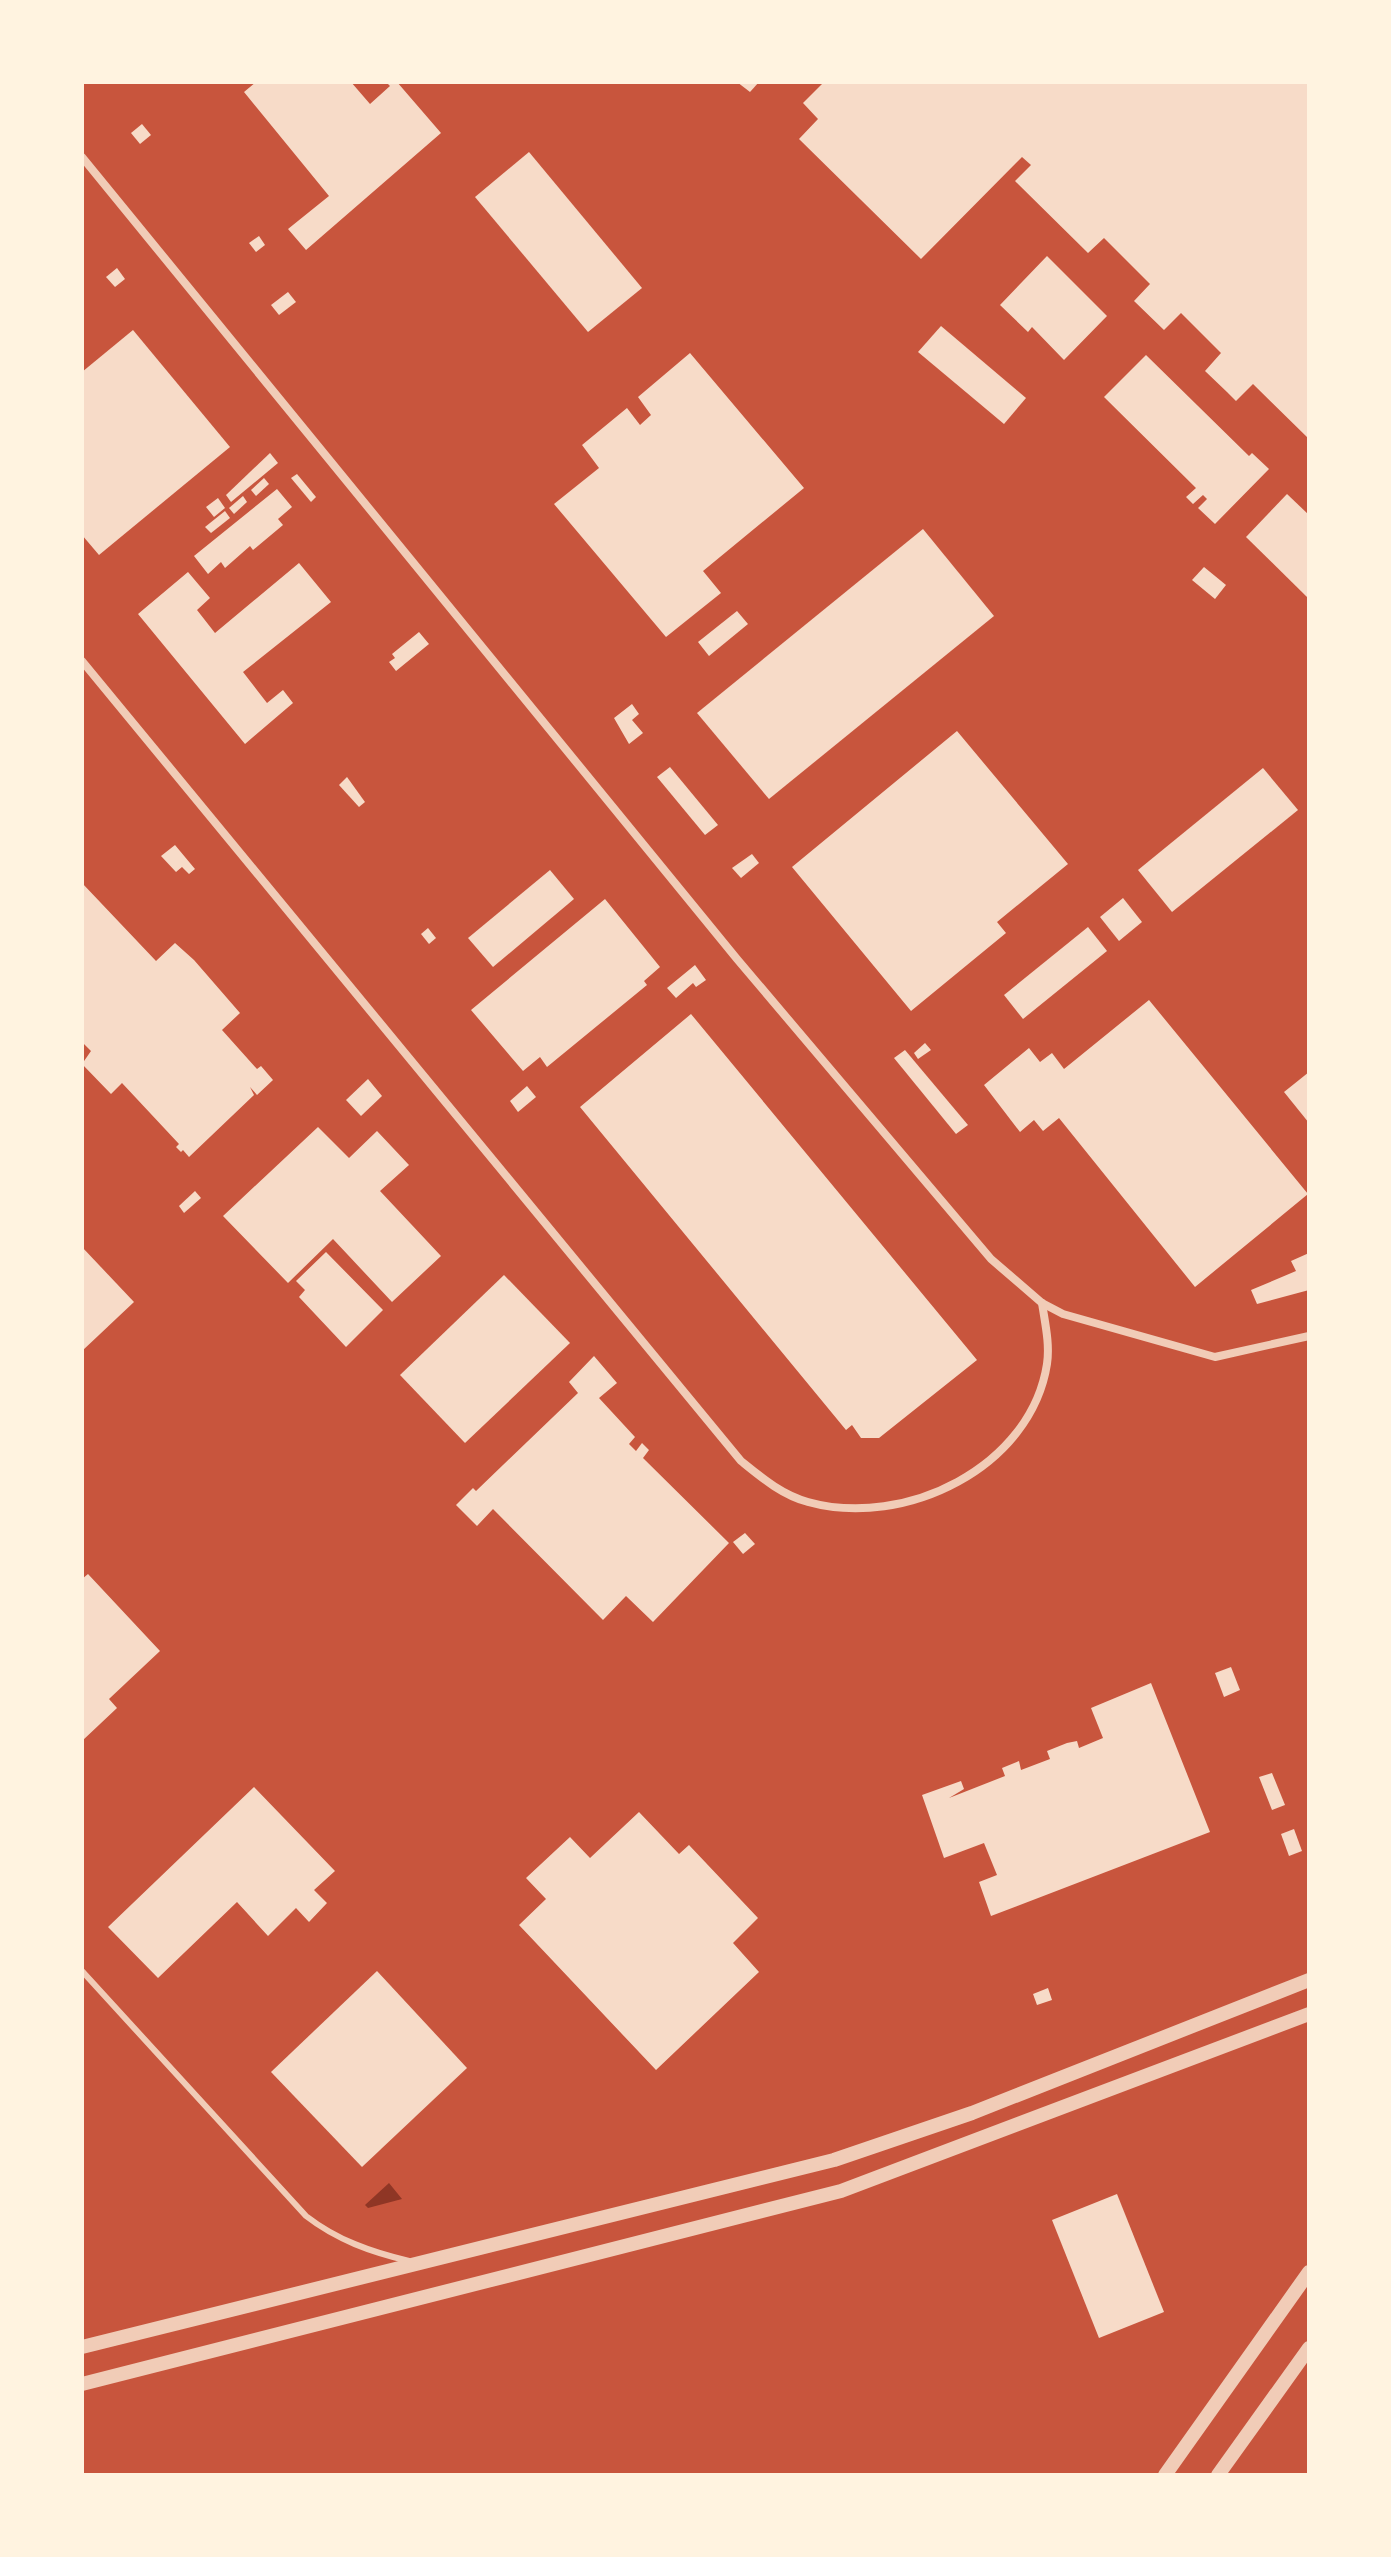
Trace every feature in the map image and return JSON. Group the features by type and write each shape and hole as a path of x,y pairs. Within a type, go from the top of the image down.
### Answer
{"street":[{"path":"82,157 737,959 991,1259 1042,1303 1063,1314 1215,1357 1309,1336"},
{"path":"82,661 731,1449 775,1489 809,1503 877,1506 942,1488 983,1468 1006,1449 1039,1397 1048,1363 1042,1303"},
{"path":"82,2347 834,2160 972,2113 1309,1980"},
{"path":"82,2384 841,2191 1309,2014"},
{"path":"1293,2020 1309,2023"},
{"path":"1165,2475 1309,2272"},
{"path":"1218,2475 1309,2348"}],"lane":[{"path":"82,1971 306,2216 327,2233 366,2249 421,2263"}],"shaded area":[{"path":"389,2183 402,2199 368,2208 365,2205"}],"building":[{"path":"256,82 351,82 370,104 390,86 386,82 397,82 441,133 306,250 288,229 329,196 244,92"},
{"path":"737,82 759,82 750,92"},
{"path":"824,82 1309,82 1309,439 1253,384 1236,401 1205,371 1221,353 1181,313 1164,330 1134,301 1150,284 1104,238 1088,253 1015,181 1031,165 1022,157 921,259 799,139 818,119 803,103"},
{"path":"142,124 151,135 140,144 131,133"},
{"path":"529,152 642,288 588,332 475,197"},
{"path":"259,236 265,245 256,252 249,243"},
{"path":"1047,256 1107,316 1064,360 1032,327 1028,332 1000,305"},
{"path":"117,268 125,279 115,287 106,277"},
{"path":"288,292 296,302 279,315 271,305"},
{"path":"941,326 1026,398 1004,424 918,352"},
{"path":"133,330 230,447 99,555 82,535 82,372"},
{"path":"690,353 804,488 703,571 721,593 666,637 554,504 599,468 582,445 627,408 640,425 651,415 638,397"},
{"path":"1146,355 1249,456 1252,453 1269,469 1215,524 1198,508 1207,499 1203,495 1193,504 1186,497 1196,488 1104,397"},
{"path":"270,453 278,463 231,502 226,495"},
{"path":"297,474 316,497 311,502 291,478"},
{"path":"264,478 269,484 256,496 251,490"},
{"path":"277,489 292,507 278,519 283,525 253,550 250,546 225,568 221,562 208,574 194,556"},
{"path":"1287,494 1309,515 1309,599 1246,537"},
{"path":"243,496 247,502 234,514 229,508"},
{"path":"218,498 225,508 214,517 206,507"},
{"path":"225,511 230,518 211,533 205,527"},
{"path":"923,529 994,616 769,799 697,713"},
{"path":"299,563 331,602 243,672 267,703 283,690 293,703 245,744 138,614 188,572 210,598 197,610 215,633"},
{"path":"1204,567 1226,585 1215,599 1192,580"},
{"path":"737,611 748,624 709,656 698,642"},
{"path":"419,632 429,644 396,671 389,662 395,658 392,654"},
{"path":"632,704 639,714 632,720 643,733 629,744 614,718"},
{"path":"957,731 1068,864 997,922 1006,933 911,1011 792,867"},
{"path":"670,767 718,825 705,835 657,777"},
{"path":"1263,768 1298,810 1172,912 1138,870"},
{"path":"347,777 365,802 359,807 339,785"},
{"path":"175,845 195,869 189,874 182,867 176,872 161,856"},
{"path":"752,854 759,863 741,878 732,868"},
{"path":"550,870 574,899 493,967 468,938"},
{"path":"82,883 156,961 175,943 194,960 240,1013 222,1030 257,1069 261,1066 273,1080 257,1095 250,1087 254,1095 189,1157 176,1147 179,1144 122,1083 111,1094 82,1064 91,1051 82,1042"},
{"path":"1123,898 1142,922 1119,941 1100,917"},
{"path":"605,899 660,967 644,981 647,985 547,1067 540,1057 523,1071 471,1010"},
{"path":"1088,927 1107,951 1023,1019 1004,995"},
{"path":"428,928 436,938 429,944 421,934"},
{"path":"695,965 706,980 696,987 693,983 676,998 667,988"},
{"path":"1149,1000 1308,1194 1195,1287 1059,1118 1043,1131 1034,1120 1020,1132 984,1085 1029,1048 1040,1062 1052,1053 1064,1069"},
{"path":"691,1014 977,1360 879,1438 861,1438 852,1425 846,1430 580,1107"},
{"path":"925,1043 931,1050 918,1059 914,1053"},
{"path":"905,1050 968,1125 956,1134 894,1058"},
{"path":"1309,1072 1309,1123 1284,1092"},
{"path":"368,1079 382,1096 361,1116 346,1100"},
{"path":"527,1086 536,1097 518,1112 510,1101"},
{"path":"318,1127 349,1158 377,1131 409,1165 380,1191 441,1256 392,1302 333,1239 288,1283 223,1216"},
{"path":"195,1191 201,1198 184,1213 179,1206"},
{"path":"82,1247 134,1302 82,1351"},
{"path":"326,1252 383,1310 346,1347 299,1297 305,1290 296,1281"},
{"path":"1309,1253 1309,1290 1257,1304 1251,1290 1296,1271 1291,1261"},
{"path":"504,1275 570,1343 465,1443 400,1375"},
{"path":"594,1356 617,1383 599,1398 635,1437 629,1444 636,1451 642,1443 649,1450 643,1458 729,1543 653,1622 626,1596 603,1620 493,1509 477,1526 456,1505 473,1488 476,1491 578,1393 569,1382"},
{"path":"745,1533 755,1544 743,1554 733,1542"},
{"path":"88,1574 160,1651 109,1699 117,1708 82,1741 82,1579"},
{"path":"1231,1667 1240,1690 1224,1697 1215,1673"},
{"path":"1151,1683 1210,1832 991,1916 979,1882 997,1875 984,1843 944,1858 922,1795 961,1781 964,1789 949,1798 1005,1776 1002,1768 1019,1761 1021,1770 1050,1759 1047,1751 1067,1743 1077,1741 1079,1748 1103,1738 1091,1708"},
{"path":"1272,1773 1285,1805 1272,1810 1259,1777"},
{"path":"254,1787 335,1871 314,1890 327,1903 309,1922 296,1908 268,1936 237,1902 158,1978 108,1927"},
{"path":"639,1812 679,1854 689,1845 758,1918 733,1943 759,1972 656,2070 519,1925 546,1899 526,1878 570,1837 590,1858"},
{"path":"1294,1829 1302,1851 1289,1856 1281,1834"},
{"path":"377,1971 467,2068 362,2167 271,2072"},
{"path":"1048,1988 1052,2000 1037,2005 1033,1994"},
{"path":"1117,2194 1164,2312 1099,2338 1052,2220"}]}
